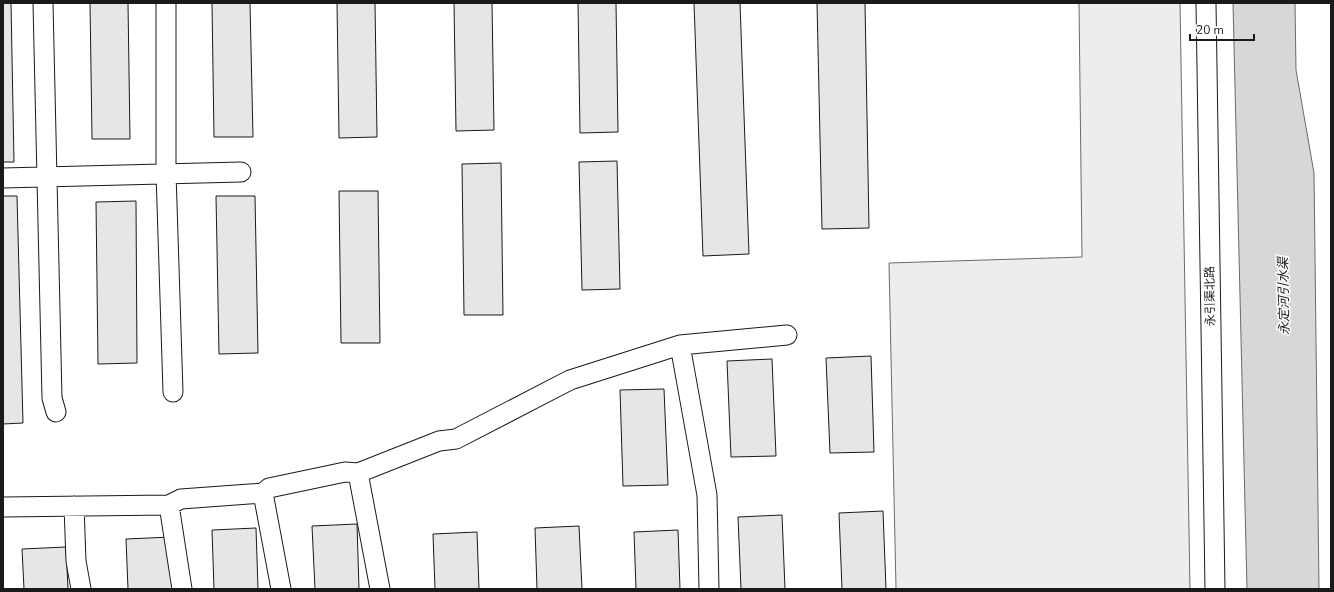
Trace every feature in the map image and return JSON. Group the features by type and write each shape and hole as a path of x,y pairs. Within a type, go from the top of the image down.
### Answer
{"street":[{"path":"43,3 52,398 56,412"},
{"path":"166,3 166,173 173,392"},
{"name":"永引渠北路","path":"1206,3 1214,589"},
{"path":"3,178 241,172"},
{"path":"3,507 169,504 181,499 263,493 269,488 345,472 358,473 440,441 456,439 570,380 680,345 787,335"},
{"path":"680,345 707,495 709,589"},
{"path":"358,473 380,589"},
{"path":"263,493 281,589"},
{"path":"169,504 182,589"},
{"path":"74,506 76,561 81,589"}],"shaded area":[{"path":"1079,3 1180,3 1190,589 896,589 889,263 1082,257"}],"water":[{"name":"永定河引水渠","path":"1233,3 1295,3 1296,70 1314,173 1319,589 1247,589"}],"building":[{"path":"3,3 11,3 14,162 3,162"},
{"path":"90,3 128,3 130,139 92,139"},
{"path":"212,3 250,3 253,137 214,137"},
{"path":"337,3 375,3 377,137 339,138"},
{"path":"454,3 492,3 494,130 456,131"},
{"path":"578,3 616,3 618,132 580,133"},
{"path":"694,3 740,3 749,254 703,256"},
{"path":"817,3 865,3 869,228 822,229"},
{"path":"617,161 620,289 582,290 579,162"},
{"path":"501,163 503,315 464,315 462,164"},
{"path":"339,191 378,191 380,343 341,343"},
{"path":"3,196 17,196 23,423 3,424"},
{"path":"216,196 255,196 258,353 219,354"},
{"path":"136,201 137,363 98,364 96,202"},
{"path":"871,356 874,452 830,453 826,358"},
{"path":"772,359 776,456 731,457 727,361"},
{"path":"664,389 668,485 623,486 620,390"},
{"path":"883,511 886,589 842,589 839,513"},
{"path":"782,515 785,589 741,589 738,517"},
{"path":"357,524 359,589 315,589 312,526"},
{"path":"579,526 582,589 537,589 535,528"},
{"path":"256,528 258,589 214,589 212,530"},
{"path":"678,530 680,589 636,589 634,532"},
{"path":"477,532 479,589 435,589 433,534"},
{"path":"171,537 173,589 128,589 126,539"},
{"path":"66,547 68,589 24,589 22,549"}]}
